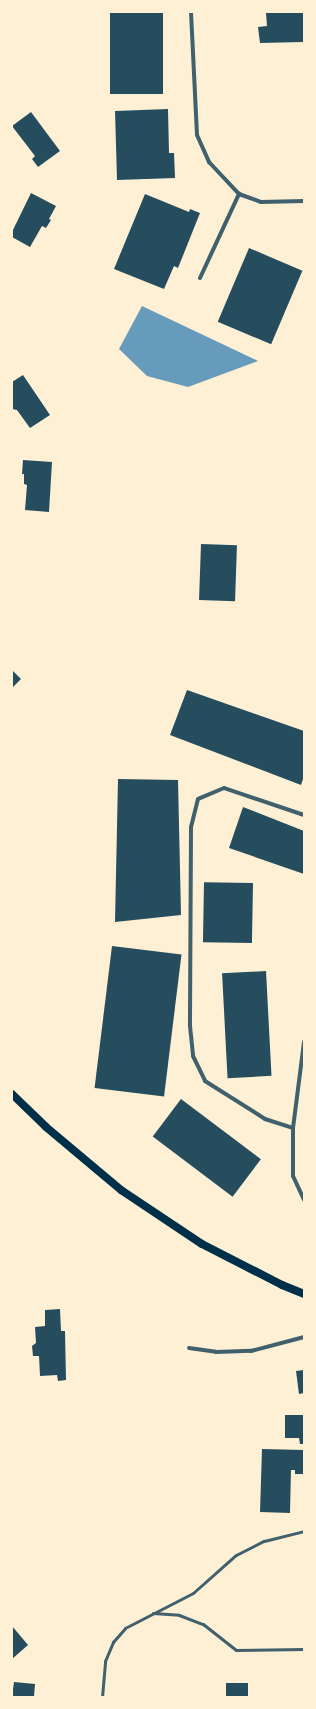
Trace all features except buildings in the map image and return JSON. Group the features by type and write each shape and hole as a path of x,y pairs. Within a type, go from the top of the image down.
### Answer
{"main road":[{"path":"12,1094 46,1127 121,1190 202,1244 282,1286 304,1294"}],"street":[{"path":"191,12 197,135 209,162 239,194 262,202 304,201"},
{"path":"200,278 239,194"},
{"path":"293,1128 265,1119 205,1081 193,1056 190,1026 191,827 198,799 224,788 304,815"},
{"path":"304,1042 293,1128 293,1176 304,1200"},
{"path":"189,1348 216,1352 251,1351 304,1337"}],"lane":[{"path":"102,1697 105,1661 113,1642 125,1628 151,1613 193,1593 236,1555 264,1541 304,1531"},
{"path":"151,1613 179,1615 203,1624 236,1650 304,1649"}],"water":[{"path":"142,306 258,361 188,387 147,376 119,349"}]}
